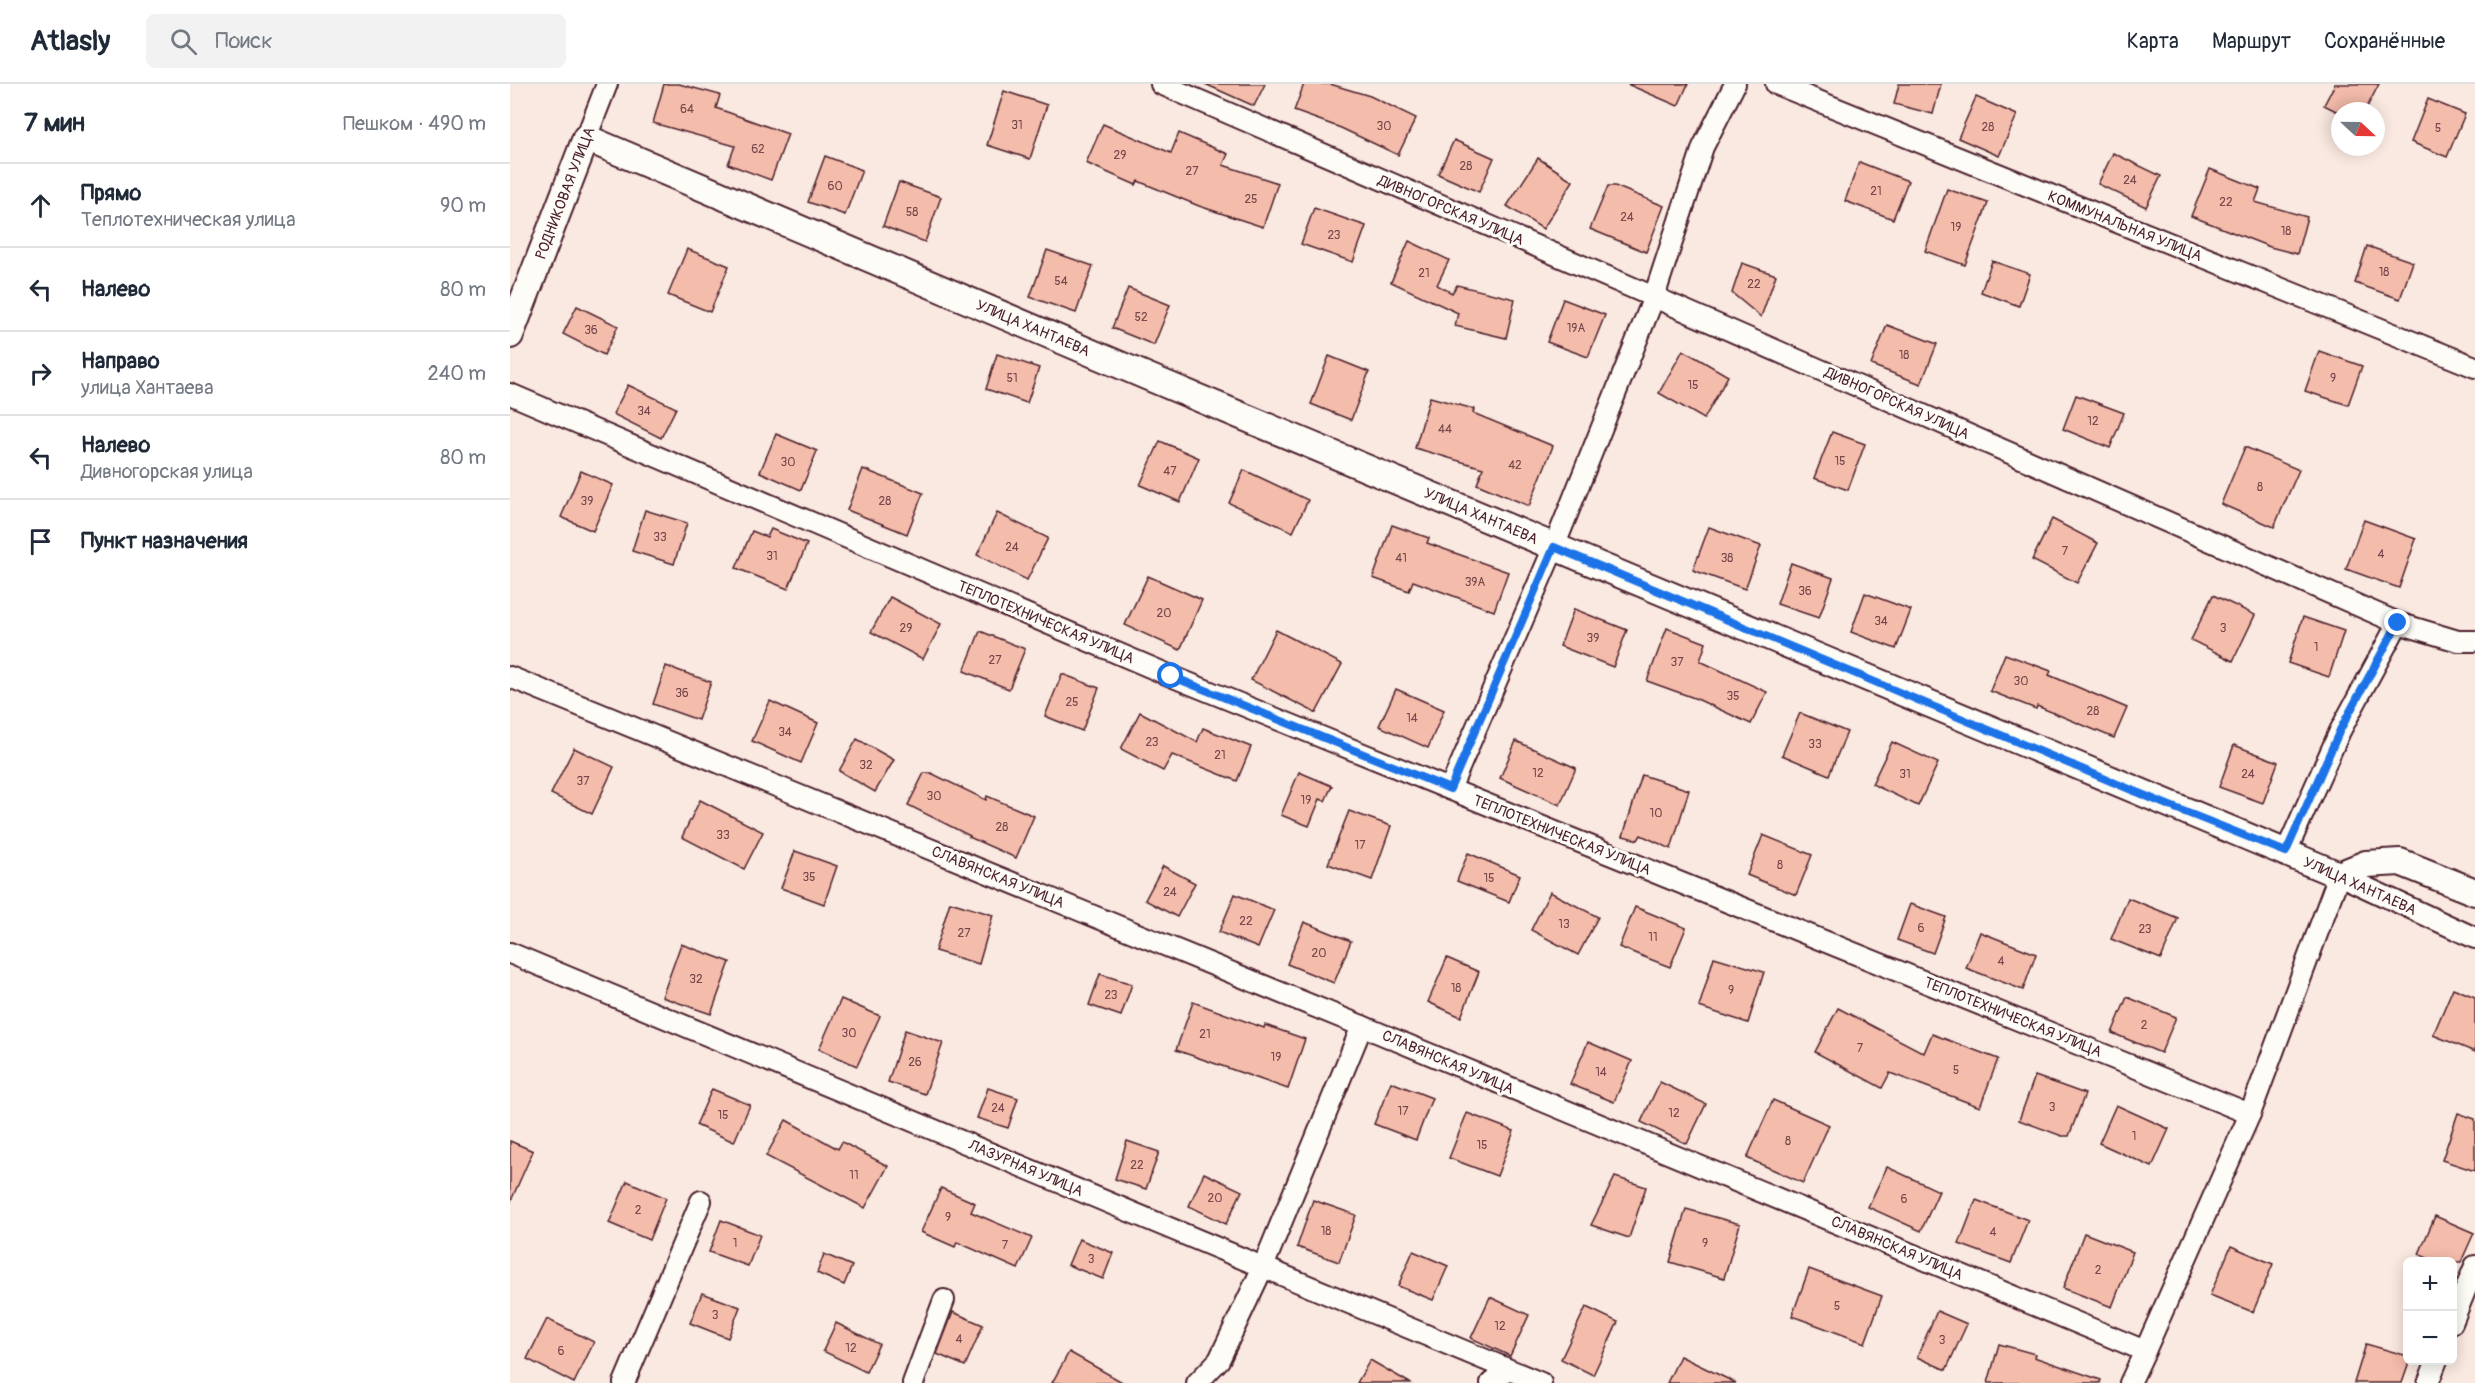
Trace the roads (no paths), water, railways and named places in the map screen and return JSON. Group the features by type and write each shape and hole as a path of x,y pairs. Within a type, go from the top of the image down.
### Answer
{"street":[{"name":"РОДНИКОВАЯ УЛИЦА","path":"510,335 607,84"},
{"name":"ДИВНОГОРСКАЯ УЛИЦА","path":"1161,84 2398,623"},
{"path":"1450,789 1554,547 1654,297 1703,147 1735,84"},
{"name":"КОММУНАЛЬНАЯ УЛИЦА","path":"1776,84 2475,367"},
{"name":"УЛИЦА ХАНТАЕВА","path":"586,138 2165,804 2286,852 2475,938"},
{"name":"ТЕПЛОТЕХНИЧЕСКАЯ УЛИЦА","path":"510,394 1171,676 2250,1114"},
{"path":"2286,852 2340,730 2398,623 2458,641 2475,641"},
{"name":"СЛАВЯНСКАЯ УЛИЦА","path":"510,677 1362,1026 2145,1351"},
{"path":"2130,1383 2250,1114 2339,875 2366,864 2400,862 2475,892"},
{"name":"ЛАЗУРНАЯ УЛИЦА","path":"511,956 1541,1383"},
{"path":"1197,1383 1219,1360 1263,1267 1362,1026"},
{"path":"624,1383 701,1201"},
{"path":"2457,1311 2475,1266"},
{"path":"913,1383 944,1300"},
{"path":"2428,1383 2435,1365"},
{"path":"1491,1383 1509,1370"}]}
